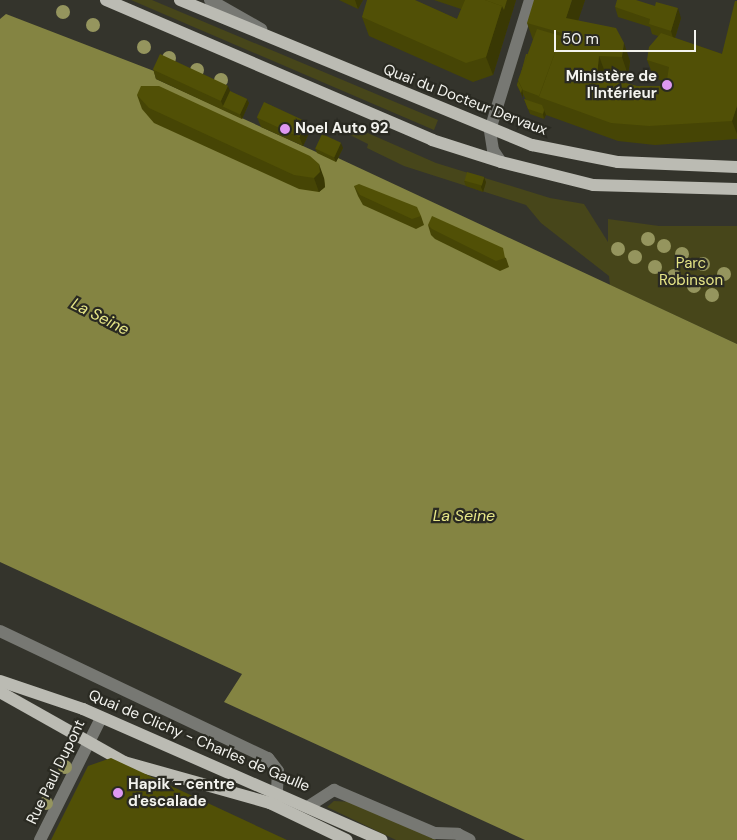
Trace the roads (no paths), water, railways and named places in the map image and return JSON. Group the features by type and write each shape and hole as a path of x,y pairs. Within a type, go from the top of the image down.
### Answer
{"main road":[{"path":"106,0 432,140 501,162 593,185 737,189"},
{"name":"Quai du Docteur Dervaux","path":"180,0 306,55 490,130 592,159 737,167"},
{"name":"Quai de Clichy - Charles de Gaulle","path":"0,681 101,718 276,790 382,840"},
{"name":"Quai de Clichy - Charles de Gaulle","path":"0,692 89,744 143,770 270,803 347,840"}],"street":[{"name":"Quai du Docteur Dervaux","path":"210,0 306,55"},
{"path":"501,162 493,150 490,130 530,0"},
{"path":"0,631 268,758 278,771 276,790"},
{"name":"Rue Paul Dupont","path":"40,840 101,718"},
{"path":"309,806 334,790 435,833 458,834 470,840"}],"water":[{"name":"La Seine","path":"6,14 154,71 156,79 336,161 338,158 737,344 737,840 525,840 224,702 242,674 0,562 0,19"}],"place":[{"name":"Ministère de l'Intérieur","path":"667,85"},
{"name":"Noel Auto 92","path":"285,129"},
{"name":"Hapik - centre d'escalade","path":"118,793"}],"park label":[{"name":"Parc Robinson","path":"691,272"}]}
